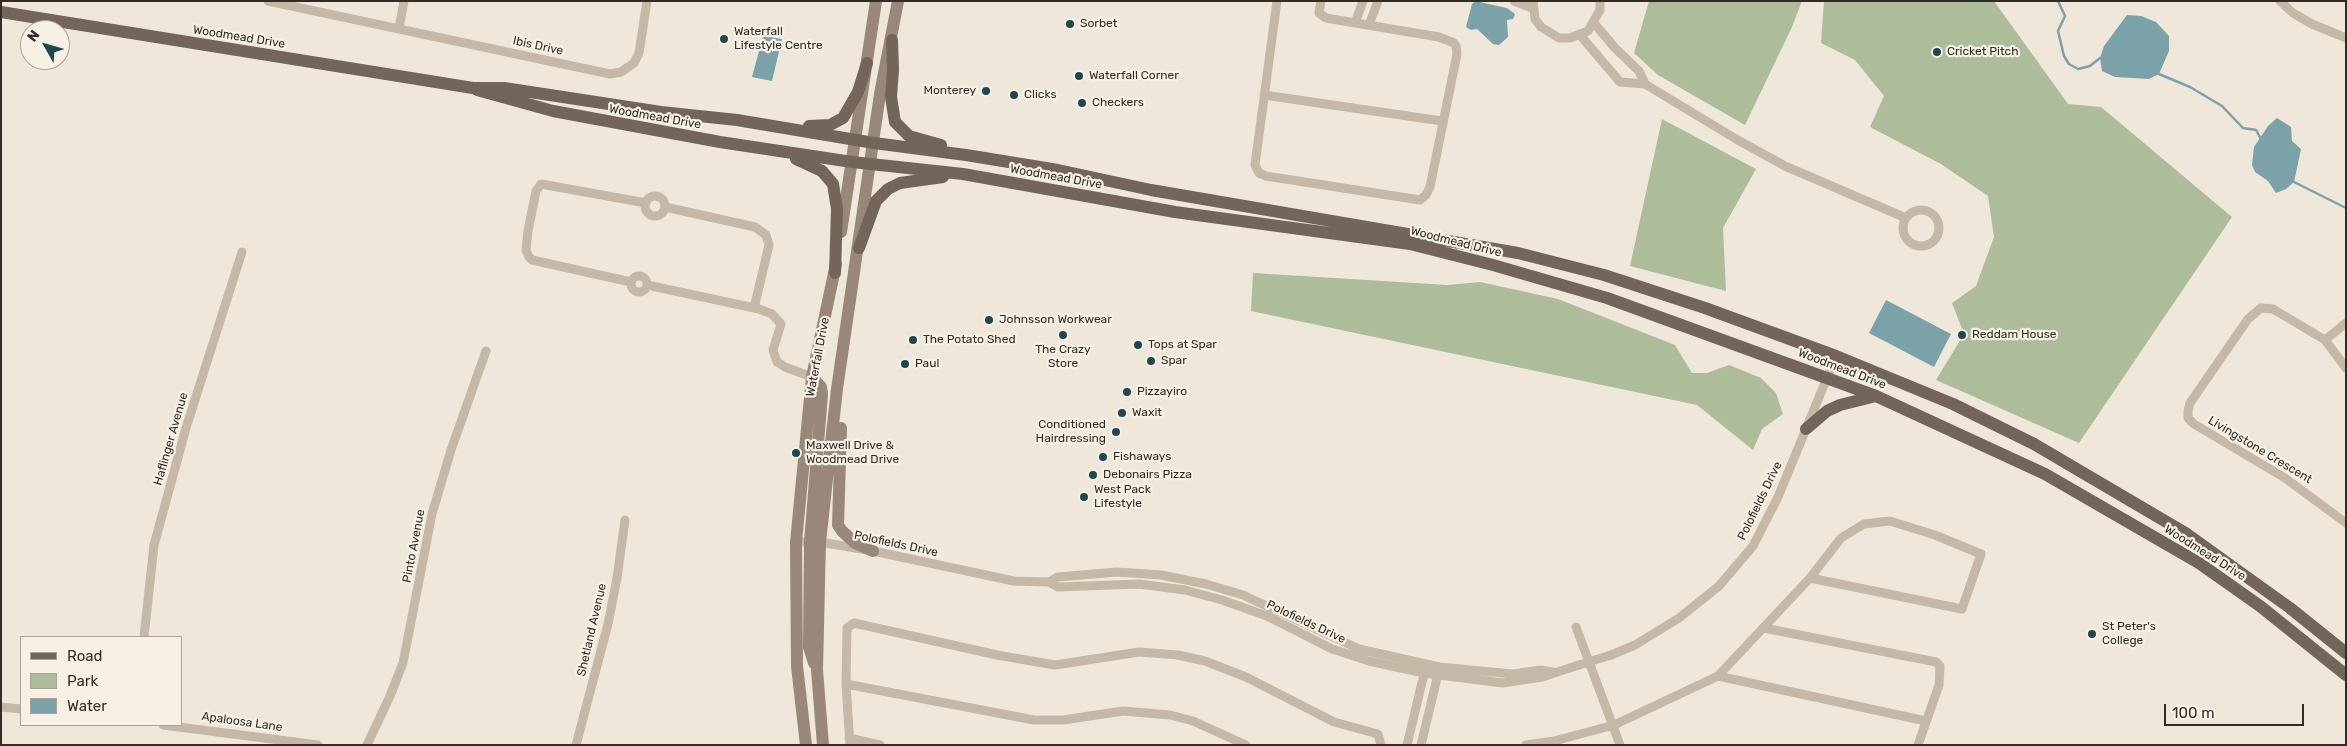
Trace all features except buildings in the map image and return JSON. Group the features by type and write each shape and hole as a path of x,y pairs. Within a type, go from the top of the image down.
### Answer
{"main road":[{"name":"Waterfall Drive","path":"806,745 797,666 796,542 812,377 835,273 876,1"},
{"name":"Waterfall Drive","path":"823,745 817,670 815,542 880,94 892,40 898,1"},
{"name":"Woodmead Drive","path":"1,12 473,88 504,88 661,112 737,120 874,143 1058,170 1170,194 1518,254 1604,275 1836,356 1953,404 2026,440 2134,502 2237,568 2346,653"},
{"path":"892,40 894,70 891,97 895,122 909,136 966,155"},
{"path":"737,120 818,127 830,125 848,112 858,92 867,63"},
{"name":"Woodmead Drive","path":"473,88 492,96 553,111 720,142 852,162 962,174 1175,212 1410,244 1607,298 1876,396 2045,474 2199,563 2260,606 2346,675"},
{"path":"720,142 786,155 812,165 828,176 837,196 835,273"},
{"path":"859,248 876,201 888,189 910,181 962,174"},
{"path":"812,377 821,387 822,394 815,542"},
{"path":"837,389 842,404 838,525 855,543 873,551"},
{"path":"1806,429 1828,410 1876,396"}],"street":[{"name":"Ibis Drive","path":"268,1 616,74 629,68 639,53 647,1"},
{"path":"399,28 404,1"},
{"path":"1277,1 1255,164 1262,175 1417,201 1424,198 1430,186 1457,54 1454,43 1439,37 1323,17 1319,13 1321,1"},
{"path":"1355,23 1363,1"},
{"path":"1369,25 1378,1"},
{"path":"1514,1 1532,5 1538,23 1550,34 1559,38 1580,36 1594,23 1600,10 1600,1"},
{"path":"2280,1 2293,13 2312,24 2346,38"},
{"path":"1594,23 1615,48 1639,71 1645,84"},
{"path":"1580,36 1618,80 1623,83 1645,84 1785,166 1906,218"},
{"path":"1264,95 1442,121"},
{"path":"646,203 541,184 536,191 528,231 526,250 529,258 631,282 631,286 637,292 642,291 647,285 754,308 772,314 781,324 773,350 777,362 812,377"},
{"path":"646,203 653,197 658,197 662,199 665,207"},
{"path":"646,203 646,208 651,215 660,215 665,207"},
{"path":"665,207 755,227 766,235 768,245 754,308"},
{"path":"1918,210 1929,212 1934,215 1939,225 1937,236 1928,244 1922,245 1911,242 1904,233 1906,218 1918,210"},
{"name":"Haflinger Avenue","path":"144,636 154,545 186,428 242,252"},
{"name":"Livingstone Crescent","path":"2346,368 2325,340 2272,309 2261,308 2248,319 2190,403 2188,411 2188,418 2194,424 2285,478 2346,523"},
{"path":"2325,340 2346,323"},
{"name":"Pinto Avenue","path":"367,745 403,663 432,514 451,450 486,351"},
{"name":"Polofields Drive","path":"796,542 815,542 873,551 995,577 1049,582 1058,587 1139,584 1184,590 1222,600 1267,616 1332,649 1369,662 1438,671 1503,683 1542,677 1611,655 1635,645 1679,618 1719,586 1738,566 1764,527 1836,356"},
{"name":"Shetland Avenue","path":"576,745 608,624 625,520"},
{"path":"1526,745 1554,741 1614,725 1718,676 1810,578 1840,538 1864,524 1890,521 1935,535 1981,554 1962,609 1810,578"},
{"path":"880,745 850,741 846,684 847,628 854,623 998,655 1055,665 1139,652 1178,655 1233,670 1334,722 1378,734 1381,745"},
{"path":"1576,627 1620,745"},
{"path":"1764,628 1936,662 1940,666 1941,671 1939,685 1918,745"},
{"path":"1408,745 1425,669"},
{"path":"1421,745 1438,671"},
{"path":"1718,676 1926,721"},
{"path":"846,684 1034,720 1063,720 1124,711 1170,715 1193,720 1246,745"},
{"path":"1,707 20,708"},
{"name":"Apaloosa Lane","path":"171,726 318,745"}],"green space":[{"path":"1649,1 1802,1 1792,27 1745,125 1658,75 1634,53"},
{"path":"1824,1 1994,1 2068,104 2101,107 2232,217 2079,443 1936,380 1964,334 1952,303 1976,286 1994,237 1988,196 1941,164 1870,127 1884,96 1855,60 1821,43"},
{"path":"1662,119 1756,169 1723,228 1726,291 1630,266"},
{"path":"1253,273 1448,285 1480,282 1558,299 1675,345 1692,373 1707,373 1729,365 1761,378 1776,393 1783,414 1762,429 1753,450 1697,405 1251,311"}],"water":[{"path":"1475,1 1507,8 1515,14 1513,19 1507,20 1508,37 1499,45 1493,44 1477,29 1471,30 1466,27 1472,4"},
{"path":"2127,15 2141,16 2156,22 2169,36 2169,51 2159,74 2149,79 2115,77 2102,71 2100,58 2104,46"},
{"path":"763,36 782,39 772,81 752,77"},
{"path":"2277,118 2291,127 2292,141 2301,149 2294,182 2286,189 2276,193 2268,181 2255,172 2252,165 2254,147 2268,126"},
{"path":"1886,300 1951,334 1934,367 1869,333"}],"waterway":[{"path":"2058,1 2065,16 2058,31 2064,56 2069,64 2078,69 2090,66 2100,58"},
{"path":"2159,74 2190,87 2222,106 2243,128 2256,130 2261,139"},
{"path":"2294,182 2346,208"}],"place":[{"name":"Sorbet","path":"1070,24"},
{"name":"Waterfall Lifestyle Centre","path":"724,39"},
{"name":"Cricket Pitch","path":"1937,52"},
{"name":"Waterfall Corner","path":"1079,76"},
{"name":"Monterey","path":"986,91"},
{"name":"Clicks","path":"1014,95"},
{"name":"Checkers","path":"1082,103"},
{"name":"Johnsson Workwear","path":"989,320"},
{"name":"The Crazy Store","path":"1063,335"},
{"name":"Reddam House","path":"1962,335"},
{"name":"The Potato Shed","path":"913,340"},
{"name":"Tops at Spar","path":"1138,345"},
{"name":"Spar","path":"1151,361"},
{"name":"Paul","path":"905,364"},
{"name":"Pizzayiro","path":"1127,392"},
{"name":"Waxit","path":"1122,413"},
{"name":"Conditioned Hairdressing","path":"1116,432"},
{"name":"Maxwell Drive & Woodmead Drive","path":"796,453"},
{"name":"Fishaways","path":"1103,457"},
{"name":"Debonairs Pizza","path":"1093,475"},
{"name":"West Pack Lifestyle","path":"1084,497"},
{"name":"St Peter's College","path":"2092,634"}]}
